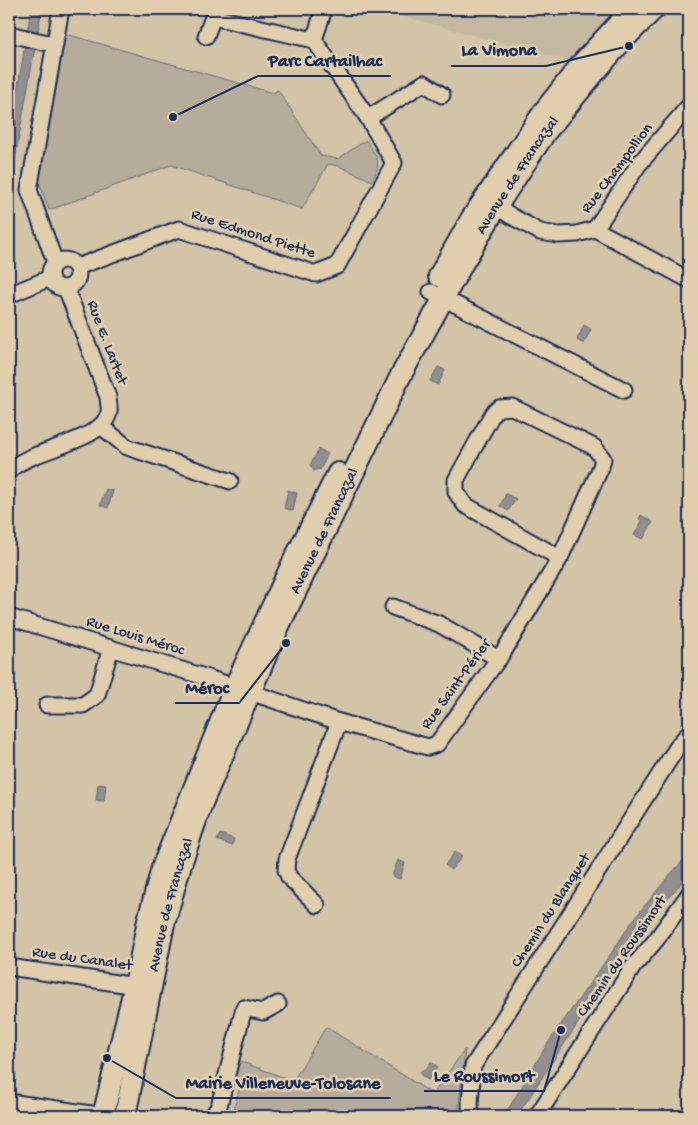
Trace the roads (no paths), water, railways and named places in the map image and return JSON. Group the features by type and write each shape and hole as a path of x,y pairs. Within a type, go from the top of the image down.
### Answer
{"main road":[{"name":"Avenue de Francazal","path":"104,1116 181,864 243,690 279,626 402,375 437,295 463,262 491,202 556,96 583,62 632,9"},
{"name":"Avenue de Francazal","path":"491,202 602,63 654,9"},
{"name":"Avenue de Francazal","path":"125,1116 143,987"}],"street":[{"path":"55,262 30,190 48,43 61,9"},
{"path":"206,36 213,17 314,40 324,9"},
{"path":"16,35 48,43"},
{"name":"Rue Edmond Piette","path":"77,267 179,229 316,274 337,266 394,164 368,118 314,40"},
{"path":"368,118 424,83 442,95"},
{"name":"Rue Champollion","path":"491,202 540,232 558,235 577,234 595,229 639,164 689,106"},
{"path":"595,229 689,280"},
{"path":"61,259 74,263 77,267 78,276 74,283 66,288 55,285 50,278 50,267 61,259"},
{"path":"9,294 50,278"},
{"name":"Rue E. Lartet","path":"66,288 108,397 109,413 102,427"},
{"path":"437,295 624,390"},
{"name":"Rue Saint-Périer","path":"243,690 339,722 428,747 437,744 499,658 560,558 603,459 594,447 512,407 500,408 493,413 456,480 456,492 465,505 560,558"},
{"path":"9,471 13,466 88,435 102,427 127,447 230,481"},
{"path":"393,607 439,624 499,658"},
{"name":"Rue Louis Méroc","path":"9,617 243,690"},
{"path":"48,705 83,705 97,695 111,648"},
{"path":"317,905 288,877 286,870 288,859 339,722"},
{"name":"Chemin du Blanquet","path":"471,1116 470,1103 473,1066 680,743 689,733"},
{"name":"Chemin du Roussimort","path":"537,1116 633,967 688,899"},
{"name":"Rue du Canalet","path":"9,967 143,987"},
{"path":"214,1116 244,1008 263,1012 278,1004"},
{"path":"9,1102 104,1116"}],"place":[{"name":"La Vimona","path":"629,46"},
{"name":"Parc Cartailhac","path":"173,117"},
{"name":"Méroc","path":"286,643"},
{"name":"Le Roussimort","path":"561,1030"},
{"name":"Mairie Villeneuve-Tolosane","path":"107,1058"}]}
